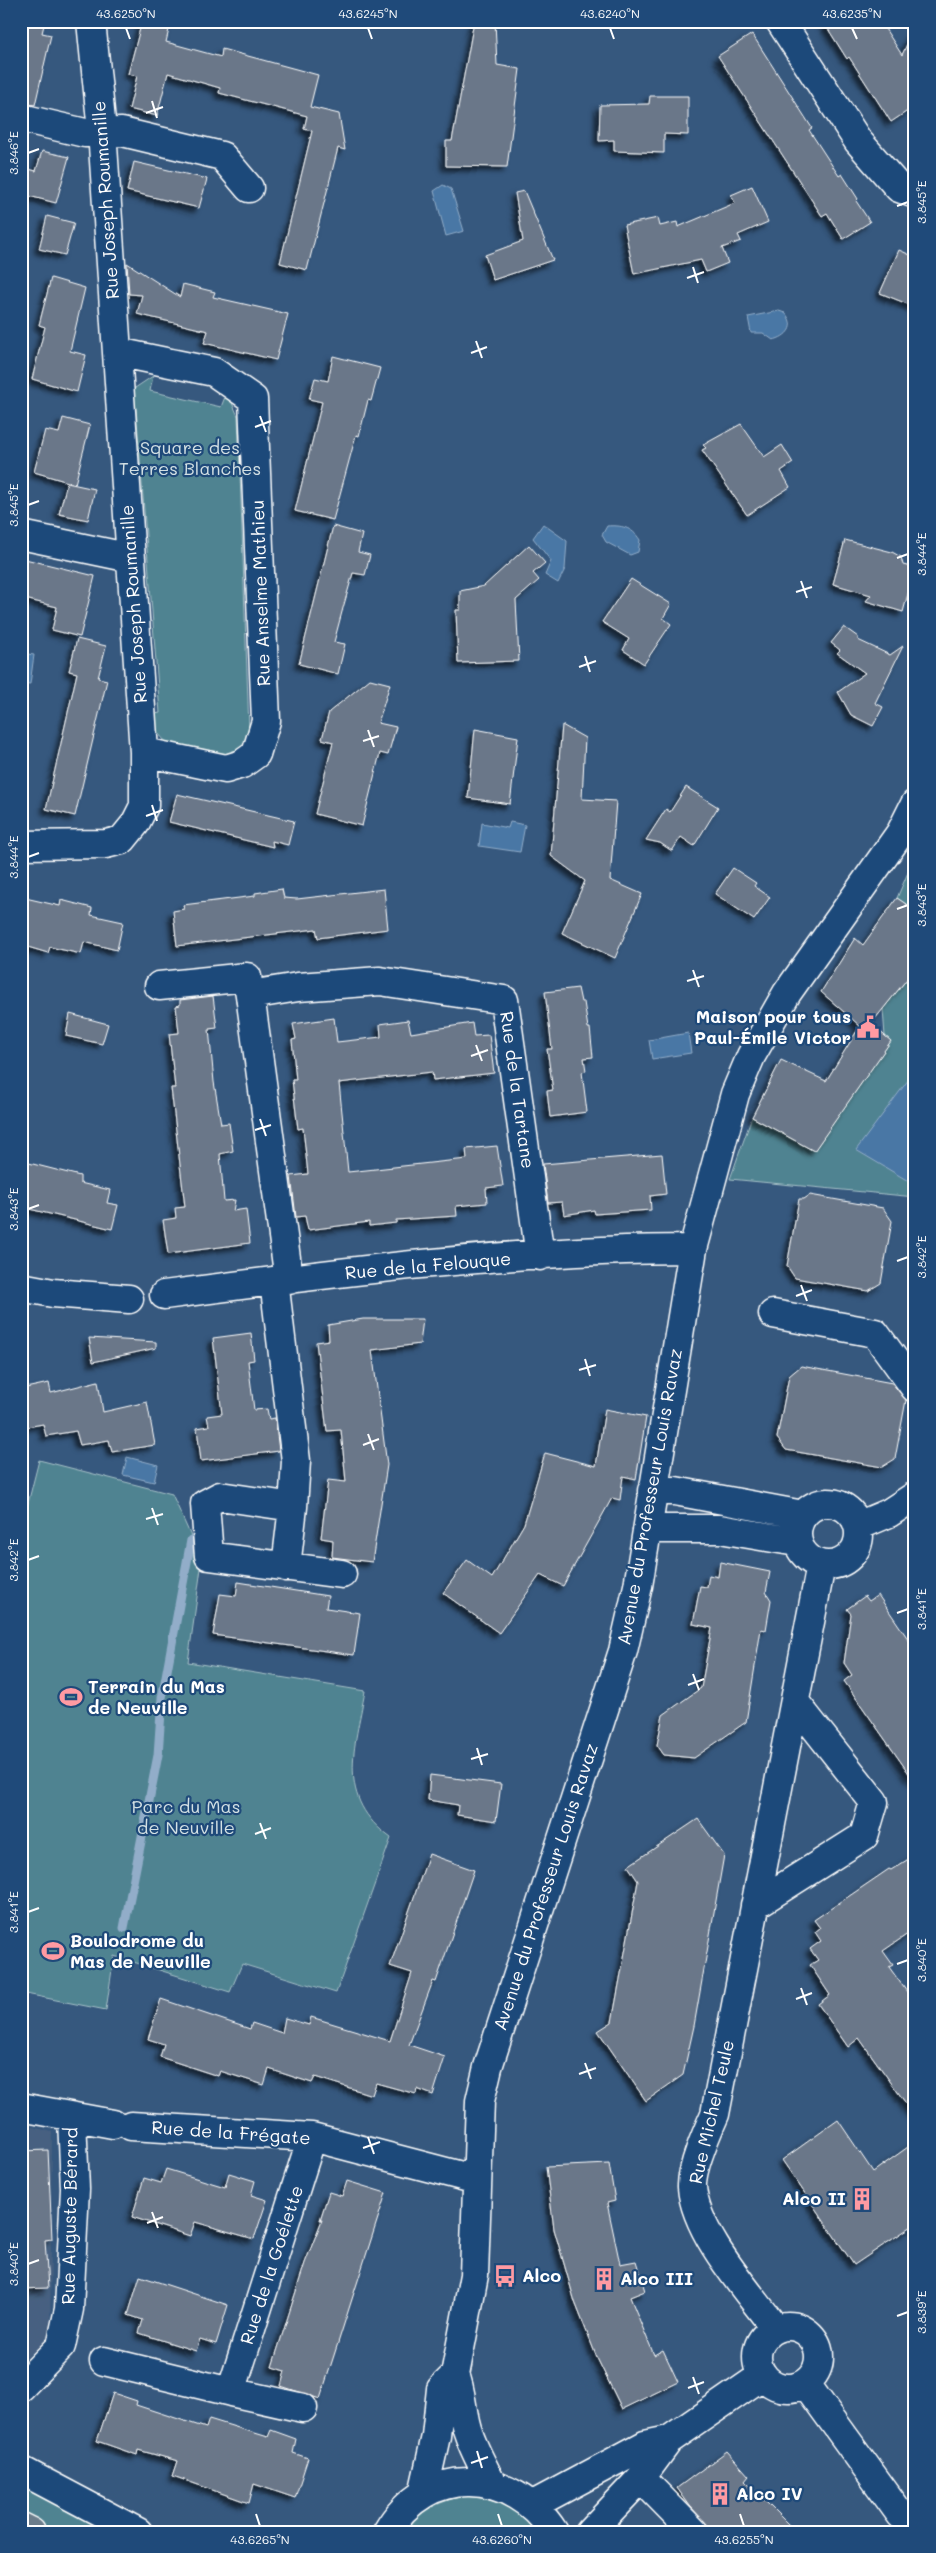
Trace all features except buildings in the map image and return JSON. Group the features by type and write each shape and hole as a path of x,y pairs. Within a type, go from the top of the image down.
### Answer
{"main road":[{"path":"21,2527 31,2532"}],"street":[{"name":"Rue Joseph Roumanille","path":"21,845 106,844 122,840 135,824 144,806 144,752 102,131 92,21"},
{"path":"780,21 858,141 899,188 915,194"},
{"path":"21,118 84,133 102,131 122,132 222,156 249,188"},
{"name":"Rue Anselme Mathieu","path":"117,352 214,372 253,400 266,721 256,754 242,764 226,769 144,752"},
{"path":"21,535 131,558"},
{"name":"Avenue du Professeur Louis Ravaz","path":"423,2494 436,2436 441,2389 455,2375 474,2275 480,2101 488,2067 623,1651 648,1528 652,1491 660,1455 693,1249 735,1094 751,1056 787,993 901,832 915,804"},
{"path":"159,986 247,977 281,1280 296,1461 286,1567"},
{"name":"Rue de la Tartane","path":"250,995 298,987 380,981 504,1000 540,1256"},
{"name":"Rue de la Felouque","path":"164,1296 281,1280 540,1256 693,1249"},
{"path":"21,1287 53,1293 129,1299"},
{"path":"773,1314 876,1333 915,1388"},
{"path":"652,1491 675,1491 803,1515"},
{"path":"293,1507 220,1496 205,1504 209,1556 342,1574"},
{"path":"858,1526 889,1513 915,1496"},
{"path":"819,1504 839,1504 854,1517 858,1526 858,1542 849,1557 832,1566 821,1565 806,1557 798,1542 798,1524 803,1515 819,1504"},
{"path":"648,1528 720,1529 798,1542"},
{"name":"Rue Michel Teule","path":"775,2328 708,2236 698,2212 692,2186 701,2148 715,2114 821,1565"},
{"path":"755,1905 864,1836 874,1802 795,1702"},
{"name":"Rue Auguste Bérard","path":"21,2107 72,2118 122,2125"},
{"name":"Rue Auguste Bérard","path":"21,2387 61,2346 69,2309 75,2189 72,2118"},
{"name":"Rue de la Frégate","path":"122,2125 312,2137 477,2180"},
{"name":"Rue de la Goélette","path":"231,2392 312,2137"},
{"path":"795,2326 804,2330 817,2344 819,2363 806,2384 792,2388 781,2387 763,2375 759,2367 758,2349 767,2333 775,2328 795,2326"},
{"path":"104,2361 303,2408"},
{"name":"Avenue du Professeur Louis Ravaz","path":"455,2375 462,2390 462,2411 469,2435 492,2484"},
{"path":"590,2532 641,2478 669,2440 763,2375"},
{"path":"806,2384 901,2515 915,2522"},
{"path":"533,2505 645,2445 669,2440"},
{"path":"21,2470 138,2532"},
{"path":"641,2478 694,2532"},
{"path":"387,2532 393,2520 423,2494 440,2486 473,2481 507,2489 533,2505 554,2532"}],"shaded area":[{"path":"443,185 451,189 464,231 446,236 434,191"},
{"path":"779,311 785,313 789,318 790,326 786,334 773,340 763,333 751,333 748,317"},
{"path":"543,524 567,541 565,569 558,583 545,575 551,561 533,538"},
{"path":"607,526 617,526 633,532 640,540 638,552 630,555 606,542 602,535"},
{"path":"21,653 34,655 30,684 21,683"},
{"path":"510,822 525,825 520,852 479,846 482,823 508,828"},
{"path":"688,1033 691,1053 652,1059 649,1040"},
{"path":"915,1071 915,1185 856,1150"},
{"path":"127,1457 158,1465 154,1482 123,1475"},
{"path":"21,2124 52,2132 50,2338 21,2362"}],"green space":[{"name":"Square des Terres Blanches","path":"153,376 150,391 221,407 227,392 238,416 249,731 243,747 226,756 215,759 194,757 174,748 158,733 150,715 160,713 136,408 127,408 135,388"},
{"path":"915,856 915,910 897,898"},
{"path":"915,969 915,1197 730,1179 752,1117 814,1150 891,1041 885,1036 883,1009"},
{"name":"Parc du Mas de Neuville","path":"39,1460 172,1494 202,1561 188,1662 365,1691 354,1752 353,1771 356,1789 362,1806 373,1823 391,1838 336,1993 242,1964 230,1992 114,1956 106,2010 21,1993 21,1531"},
{"path":"21,2484 116,2532 53,2532 21,2513"},
{"path":"463,2496 494,2501 513,2509 529,2523 535,2532 405,2532 417,2518 430,2508"}],"waterway":[{"path":"124,1928 158,1755 162,1698 191,1540"}],"place":[{"name":"Maison pour tous Paul-Émile Victor","path":"868,1027"},
{"name":"Terrain du Mas de Neuville","path":"71,1697"},
{"name":"Boulodrome du Mas de Neuville","path":"53,1951"},
{"name":"Alco II","path":"862,2199"},
{"name":"Alco","path":"505,2276"},
{"name":"Alco III","path":"604,2279"},
{"name":"Alco IV","path":"720,2494"}]}
